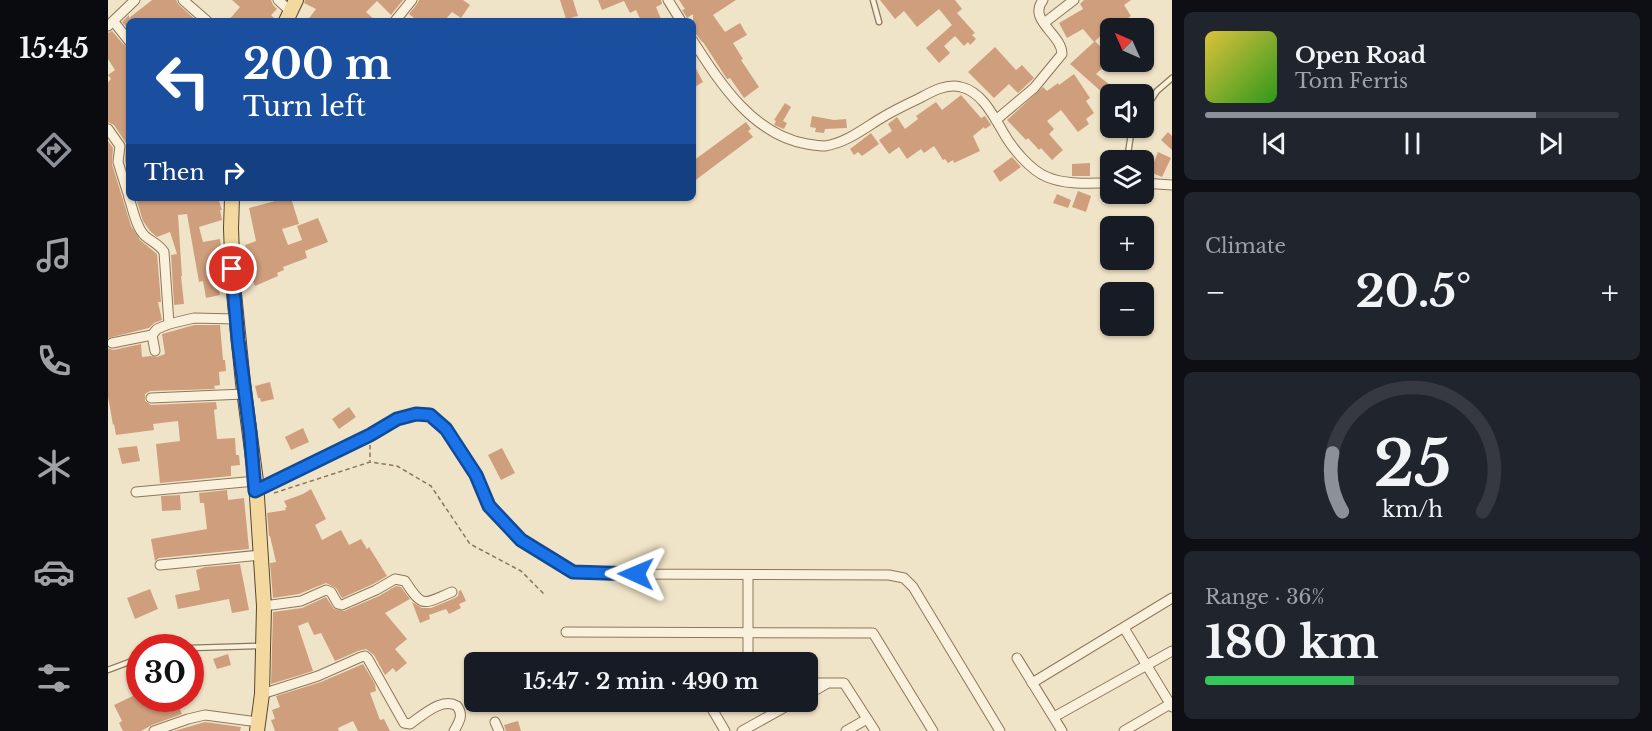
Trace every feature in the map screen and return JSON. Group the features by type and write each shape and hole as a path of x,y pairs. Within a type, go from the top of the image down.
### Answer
{"main road":[{"path":"232,201 231,246 236,319 256,490 264,606 262,694 258,726"}],"street":[{"path":"126,38 111,24 135,0"},
{"path":"183,0 204,18"},
{"path":"278,0 291,11"},
{"path":"397,18 412,0"},
{"path":"668,0 679,18"},
{"path":"996,120 1034,88 1062,54 1062,48 1037,10 1043,0"},
{"path":"1044,23 1074,0"},
{"path":"696,45 722,84 739,104 769,130 783,138 798,143 825,146 843,140 936,90 947,86 957,86 973,93 988,107 1017,152 1044,176 1054,180 1100,183"},
{"path":"108,129 120,146 118,162 126,187"},
{"path":"1154,184 1172,185"},
{"path":"130,201 140,231 159,245 164,252 169,324"},
{"path":"112,342 152,335 157,329 169,324 194,318 236,319"},
{"path":"152,335 155,351"},
{"path":"151,398 244,394"},
{"path":"136,492 256,490 370,435 397,419 416,414 430,415 446,429 476,475 489,506 503,522 521,540 573,572 889,575 904,578 912,587 1000,731"},
{"path":"160,565 260,555"},
{"path":"748,575 748,652"},
{"path":"264,606 301,601 326,590 331,592 338,604 342,605 395,579 405,580 420,601 429,602 452,592"},
{"path":"1032,683 1172,598"},
{"path":"1124,628 1171,705 1124,731"},
{"path":"566,632 873,633 933,731"},
{"path":"1054,717 1172,651"},
{"path":"262,694 318,676 366,656 404,723 410,724 439,705 449,703 457,706 462,714 454,731"},
{"path":"1017,658 1062,731"},
{"path":"818,683 844,683 875,731"},
{"path":"818,689 828,683"},
{"path":"714,712 725,731"},
{"path":"742,731 776,712"},
{"path":"154,731 205,715 258,726"},
{"path":"846,731 867,719"}],"lane":[{"path":"873,0 879,22"},
{"path":"1154,96 1172,78"},
{"path":"204,647 263,645"},
{"path":"108,670 126,663"}],"path":[{"path":"370,435 370,462"},
{"path":"256,490 370,462 397,466 431,486 470,544 521,571 545,596"}],"building":[{"path":"152,0 176,0 194,18 129,18"},
{"path":"232,0 271,0 277,9 271,15 274,18 231,18 240,7"},
{"path":"305,0 403,0 391,15 377,1 366,12 373,18 309,18 316,9 304,3"},
{"path":"419,0 463,0 470,5 461,18 452,12 447,18 414,18 409,14"},
{"path":"560,0 573,0 578,16 566,18"},
{"path":"598,0 661,0 662,4 656,7 661,18 640,18 636,10 630,13 624,1 602,10"},
{"path":"679,0 736,0 713,15 725,32 740,23 747,35 733,43 759,87 744,98 730,78 727,79 696,35 696,18 693,18 693,14 687,18 682,10 685,9"},
{"path":"880,0 955,0 962,9 957,13 975,33 972,35 976,39 970,45 968,42 964,46 955,36 944,46 950,53 939,63 926,48 952,25 939,9 917,27 904,11 895,19"},
{"path":"1084,0 1131,0 1124,5 1131,16 1128,18 1100,18 1100,37 1095,41 1100,46 1100,70 1096,74 1109,84 1100,84 1100,90 1070,64 1094,42 1083,29 1067,38 1059,23 1083,9 1080,4"},
{"path":"112,31 126,46 126,143 114,125 108,122 108,82 111,79 108,75 115,70 108,59 108,33"},
{"path":"995,47 1016,70 1022,65 1034,78 1018,93 1009,84 994,98 968,72"},
{"path":"696,69 703,82 696,86"},
{"path":"1074,74 1090,98 1086,101 1094,113 1086,119 1089,124 1078,132 1061,110 1047,121 1054,129 1049,134 1063,150 1052,160 1028,138 1026,140 1007,120 1043,87 1047,91"},
{"path":"961,95 981,118 985,116 991,125 985,129 984,127 973,136 980,151 954,163 953,160 948,163 945,159 943,160 934,146 924,153 921,149 907,159 899,147 889,154 879,140 892,131 888,124 897,117 905,129 918,119 916,116 936,102 942,110"},
{"path":"785,103 791,107 783,121 787,123 784,129 774,125 776,121 774,120"},
{"path":"812,116 834,120 846,119 847,128 825,129 824,133 815,132 816,128 810,127"},
{"path":"746,122 751,129 748,131 753,137 696,180 696,159"},
{"path":"1168,132 1172,136 1172,150 1161,140"},
{"path":"871,133 879,144 862,156 858,152 854,155 850,149"},
{"path":"108,141 113,148 112,164 131,226 140,240 157,254 161,302 158,302 162,320 149,328 108,338"},
{"path":"1158,152 1171,158 1162,177 1154,174 1154,162"},
{"path":"1012,157 1021,167 1000,182 993,171"},
{"path":"1090,163 1090,176 1072,176 1072,164"},
{"path":"1078,191 1091,196 1086,212 1072,207"},
{"path":"1057,194 1071,200 1068,208 1053,203"},
{"path":"137,201 219,201 222,220 199,227 203,242 220,239 224,278 217,279 220,295 206,298 203,281 199,282 187,214 178,215 184,304 174,305 171,255 177,254 170,232 157,237 143,221"},
{"path":"275,201 292,201 299,224 282,229 288,245 302,240 297,226 318,218 328,242 305,251 307,258 283,267 284,270 277,273 278,276 255,286 251,276 255,274 245,245 256,241 249,208"},
{"path":"194,325 220,325 226,371 219,372 220,385 214,386 215,389 150,391 145,394 145,401 151,405 216,402 217,409 214,410 217,439 235,438 236,455 239,455 240,465 231,466 231,476 160,483 156,444 180,441 178,421 153,424 154,430 116,435 108,397 108,348 113,350 141,344 142,357 157,357 165,354 162,334"},
{"path":"270,382 274,399 261,402 255,386"},
{"path":"349,407 356,417 339,429 332,419"},
{"path":"303,428 309,442 291,450 285,437"},
{"path":"137,446 140,461 122,464 118,448"},
{"path":"502,448 515,473 501,480 488,455"},
{"path":"311,489 326,519 315,525 322,540 341,530 349,545 361,539 367,549 369,547 387,576 342,598 336,588 326,583 299,594 273,598 270,563 276,562 269,536 267,513 286,510 284,501"},
{"path":"227,490 228,500 244,498 249,549 159,558 155,561 151,539 207,529 204,503 200,503 199,493"},
{"path":"180,495 181,510 162,511 161,496"},
{"path":"240,564 249,610 232,613 229,599 178,609 175,595 200,590 196,570"},
{"path":"396,586 401,587 410,599 385,613 407,639 395,649 407,663 396,672 393,668 385,675 374,655 366,649 335,661 321,633 314,635 308,622 298,626 313,671 271,684 273,612 302,608 326,597 334,609 344,611"},
{"path":"150,589 158,609 135,619 127,598"},
{"path":"461,590 466,601 459,604 461,608 449,614 446,609 429,615 430,619 420,623 412,602 422,608 431,608 455,598"},
{"path":"228,654 231,665 217,669 213,659"},
{"path":"363,664 375,684 376,691 370,693 380,720 384,719 390,731 358,731 353,721 338,728 339,731 275,731 271,720 275,719 272,710 280,707 276,696 321,682"},
{"path":"126,699 126,712 181,712 182,714 141,731 123,731 119,723 122,721 114,705"},
{"path":"518,721 521,731 506,731 504,725"},
{"path":"205,722 241,727 240,731 174,731"}],"route":[{"path":"232,269 238,340 256,481 255,491 370,435 397,419 416,414 430,415 446,429 476,475 489,506 521,540 573,572 636,574"}]}
